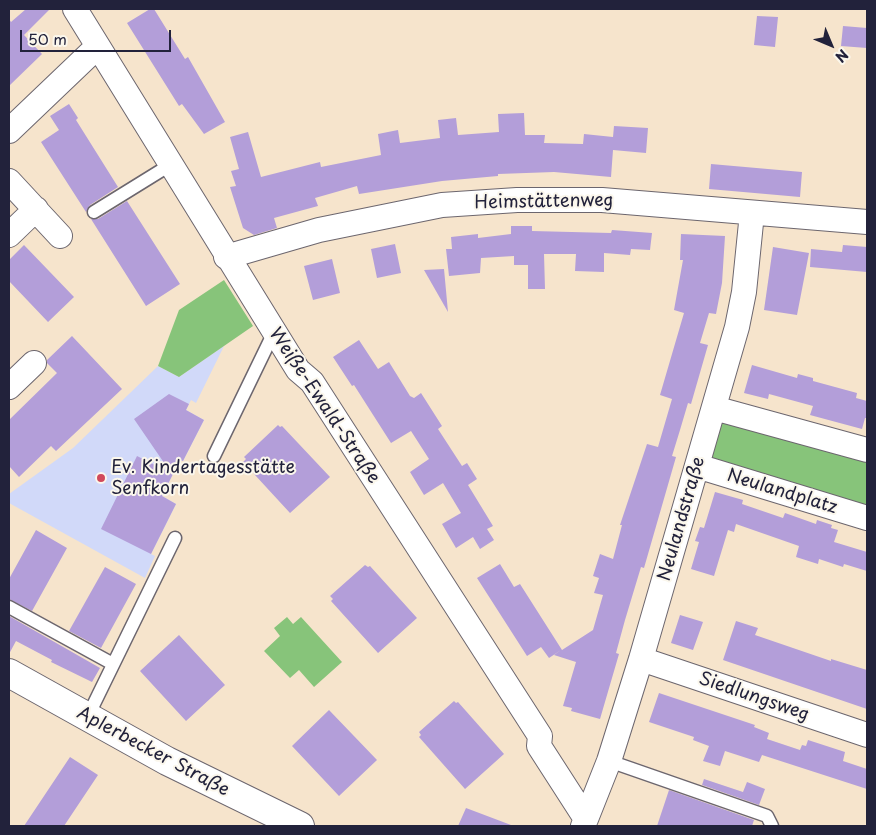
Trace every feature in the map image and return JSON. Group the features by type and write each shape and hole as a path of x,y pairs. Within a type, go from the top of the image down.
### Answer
{"main road":[{"name":"Aplerbecker Straße","path":"9,673 87,718 220,788 300,826"}],"street":[{"name":"Weiße-Ewald-Straße","path":"75,9 226,257 298,370 312,382 540,736 538,746 584,822"},
{"path":"9,131 97,47"},
{"path":"9,181 60,236"},
{"name":"Heimstättenweg","path":"226,257 319,230 442,205 517,200 602,200 867,222"},
{"path":"9,235 36,209"},
{"name":"Neulandstraße","path":"584,822 609,761 642,659 739,318 752,213"},
{"path":"9,387 34,363"},
{"path":"714,408 867,450"},
{"name":"Neulandplatz","path":"697,466 867,518"},
{"name":"Siedlungsweg","path":"642,659 867,735"}],"lane":[{"path":"94,212 170,165"},
{"path":"214,456 274,332"},
{"path":"87,718 175,538"},
{"path":"9,607 113,664"},
{"path":"609,761 767,816 772,826"}],"shaded area":[{"name":"Ev. Kindertagesstätte Senfkorn","path":"224,346 196,403 191,400 186,410 204,420 183,461 180,460 162,496 176,504 151,554 155,556 145,578 9,503 9,494 73,448 158,366 179,377"}],"green space":[{"path":"224,280 253,326 179,377 158,366 179,310"},
{"path":"722,422 867,458 867,512 710,459"},
{"path":"287,617 293,624 301,617 342,662 314,687 299,670 290,678 264,651 280,636 274,628"}],"building":[{"path":"26,9 50,9 24,35 42,54 9,86 9,19 11,22"},
{"path":"150,9 154,9 185,59 188,57 225,122 204,134 182,104 179,106 127,23"},
{"path":"757,16 778,17 775,47 754,45"},
{"path":"843,26 867,28 867,48 841,46"},
{"path":"69,104 78,118 76,120 118,187 90,205 86,212 41,142 59,130 50,116"},
{"path":"524,113 525,135 545,135 544,143 583,144 584,134 613,137 614,126 648,128 646,153 613,150 611,177 554,172 498,174 498,176 442,181 359,194 357,186 315,198 318,206 274,218 277,228 254,235 243,228 230,187 236,186 231,171 239,169 230,137 248,132 261,177 320,162 321,167 381,155 378,134 398,130 400,143 440,138 438,120 456,118 458,135 499,132 498,114"},
{"path":"711,164 802,172 800,197 709,189"},
{"path":"127,201 180,284 146,306 91,219 98,219"},
{"path":"511,226 532,226 532,231 611,233 612,230 652,233 650,250 631,249 630,255 604,253 604,272 575,271 576,254 544,254 545,289 528,289 528,265 514,265 514,256 481,258 480,273 449,276 446,249 452,249 451,237 478,234 478,238 511,234"},
{"path":"681,234 725,236 722,283 716,314 709,313 700,343 708,345 691,404 688,403 672,456 676,457 644,568 641,567 625,620 616,653 619,654 600,719 571,711 572,708 563,706 576,662 554,655 561,650 549,658 541,647 527,656 477,578 500,564 514,587 520,584 562,650 593,630 603,595 594,593 599,578 593,576 600,554 613,559 622,525 620,525 647,444 658,447 672,399 660,395 684,313 674,310 683,260 680,260"},
{"path":"395,244 401,273 377,278 371,249"},
{"path":"24,245 74,297 48,322 9,281 9,260"},
{"path":"843,245 867,247 867,272 810,267 811,249 842,252"},
{"path":"773,247 809,253 797,315 764,310"},
{"path":"332,259 340,293 313,300 304,266"},
{"path":"444,269 448,312 424,270"},
{"path":"72,336 122,389 56,451 51,446 19,477 9,466 9,420 57,373 47,363 47,360"},
{"path":"359,340 378,369 389,362 410,396 414,398 421,393 442,426 438,429 462,466 467,463 477,479 468,485 493,526 487,529 494,540 480,549 473,537 456,548 442,524 461,513 443,483 424,495 410,472 429,459 411,431 391,443 354,385 352,386 333,357"},
{"path":"752,365 797,378 798,374 813,378 813,381 857,393 856,398 867,401 867,418 865,418 862,429 810,415 813,406 769,394 768,399 744,393"},
{"path":"169,394 189,404 186,410 204,420 183,461 180,460 162,496 176,504 151,554 101,529 137,456 171,473 134,419"},
{"path":"278,425 282,426 330,477 290,513 243,462 246,459 244,457"},
{"path":"715,492 743,500 742,504 783,518 785,513 816,524 817,520 832,525 831,528 838,530 834,542 867,552 867,571 844,564 843,567 819,559 818,564 796,557 799,546 736,524 734,532 728,530 714,576 691,569 699,542 695,541 700,527 704,528"},
{"path":"36,530 67,548 32,611 9,599 9,579"},
{"path":"365,565 370,566 417,618 378,653 331,601 333,599 330,596"},
{"path":"105,567 136,584 101,648 69,631"},
{"path":"680,615 703,622 693,650 671,643"},
{"path":"9,616 100,668 92,682 51,662 52,660 16,641 9,654"},
{"path":"736,621 758,628 755,635 831,661 831,659 867,670 867,709 723,660"},
{"path":"179,635 225,685 186,721 140,671"},
{"path":"659,693 755,725 754,727 769,733 767,739 800,750 802,745 806,746 808,740 845,752 843,761 867,769 867,789 762,755 759,762 725,751 720,766 703,761 709,746 693,740 694,737 649,722"},
{"path":"454,701 458,702 504,754 465,789 419,737 421,735 419,732"},
{"path":"329,710 377,760 339,796 292,746"},
{"path":"70,757 98,775 64,826 24,826"},
{"path":"704,779 743,792 747,782 765,789 759,805 702,785"},
{"path":"669,790 754,820 752,826 657,826"},
{"path":"466,808 511,825 458,826"}],"place":[{"name":"Ev. Kindertagesstätte Senfkorn","path":"101,478"}]}
